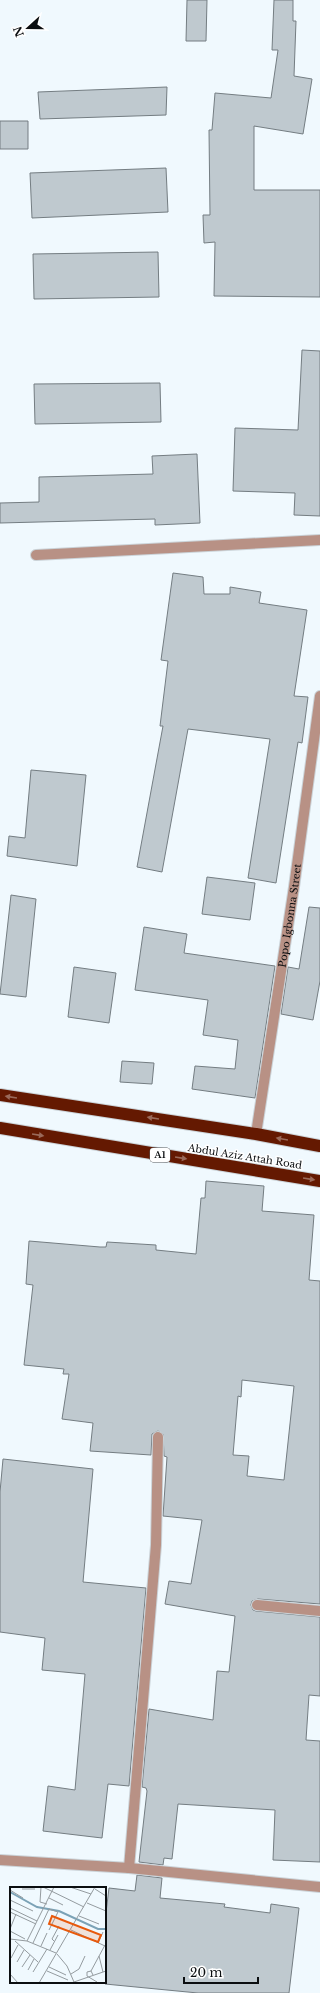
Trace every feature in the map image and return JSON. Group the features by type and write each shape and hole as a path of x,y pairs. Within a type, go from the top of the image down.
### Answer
{"highway":[{"path":"0,1095 256,1134 320,1146"},
{"name":"Abdul Aziz Attah Road","path":"0,1128 320,1181"}],"street":[{"path":"36,555 320,540"},
{"name":"Popo Igbonna Street","path":"256,1134 293,894 320,696"},
{"path":"129,1868 156,1545 158,1438"},
{"path":"257,1606 320,1611"},
{"path":"0,1860 129,1868 320,1887"}],"building":[{"path":"187,0 207,0 206,41 186,41"},
{"path":"274,0 293,0 293,21 296,21 294,76 312,79 303,134 254,126 254,190 320,190 320,297 214,296 215,242 204,243 203,215 210,215 209,130 212,130 215,93 271,98 278,50 272,50"},
{"path":"167,87 166,115 40,119 38,92"},
{"path":"0,121 28,121 28,149 0,149"},
{"path":"166,168 168,212 32,218 30,173"},
{"path":"158,252 159,297 34,299 33,254"},
{"path":"302,350 320,351 320,516 294,515 295,493 233,491 235,428 298,430"},
{"path":"160,383 161,422 35,424 34,384"},
{"path":"197,454 200,523 155,525 155,519 0,523 0,503 39,502 39,477 153,474 152,456"},
{"path":"173,573 203,577 204,594 230,594 230,587 261,592 259,603 307,610 294,696 308,697 302,743 298,742 276,883 248,878 270,739 188,729 162,872 137,867 163,726 160,726 168,661 161,660"},
{"path":"31,770 86,775 77,866 7,856 9,836 25,838"},
{"path":"207,877 255,883 250,920 202,914"},
{"path":"11,895 36,899 26,997 0,994"},
{"path":"309,907 320,908 320,981 313,1020 281,1014 288,967 299,969"},
{"path":"144,927 187,934 184,953 275,966 255,1098 192,1089 195,1066 235,1069 238,1040 203,1035 208,1000 135,990"},
{"path":"74,967 116,973 109,1023 68,1017"},
{"path":"122,1061 154,1063 152,1084 120,1082"},
{"path":"206,1181 264,1186 262,1211 314,1215 309,1280 320,1281 320,1604 258,1599 252,1601 251,1605 253,1610 256,1611 320,1617 320,1696 309,1695 306,1740 320,1741 320,1862 273,1860 275,1810 178,1804 172,1859 164,1858 163,1865 139,1862 147,1791 146,1788 142,1787 149,1709 213,1720 217,1671 229,1672 235,1616 165,1604 169,1581 191,1584 202,1520 163,1516 167,1457 164,1456 163,1434 158,1431 152,1434 151,1455 90,1451 93,1423 62,1419 69,1374 63,1374 64,1369 24,1365 33,1285 26,1284 29,1241 100,1247 106,1247 107,1242 156,1245 156,1250 196,1254 201,1198 205,1198","holes":["242,1380 294,1386 284,1480 247,1476 249,1456 233,1455 238,1396 241,1397"]},
{"path":"3,1459 93,1469 83,1582 146,1588 129,1786 108,1784 102,1838 43,1831 48,1786 75,1790 85,1674 42,1670 45,1638 0,1632 0,1492"},
{"path":"137,1875 162,1878 160,1898 225,1904 224,1907 270,1913 271,1904 299,1908 289,1993 198,1993 105,1984 106,1913 109,1888 135,1891"}]}
